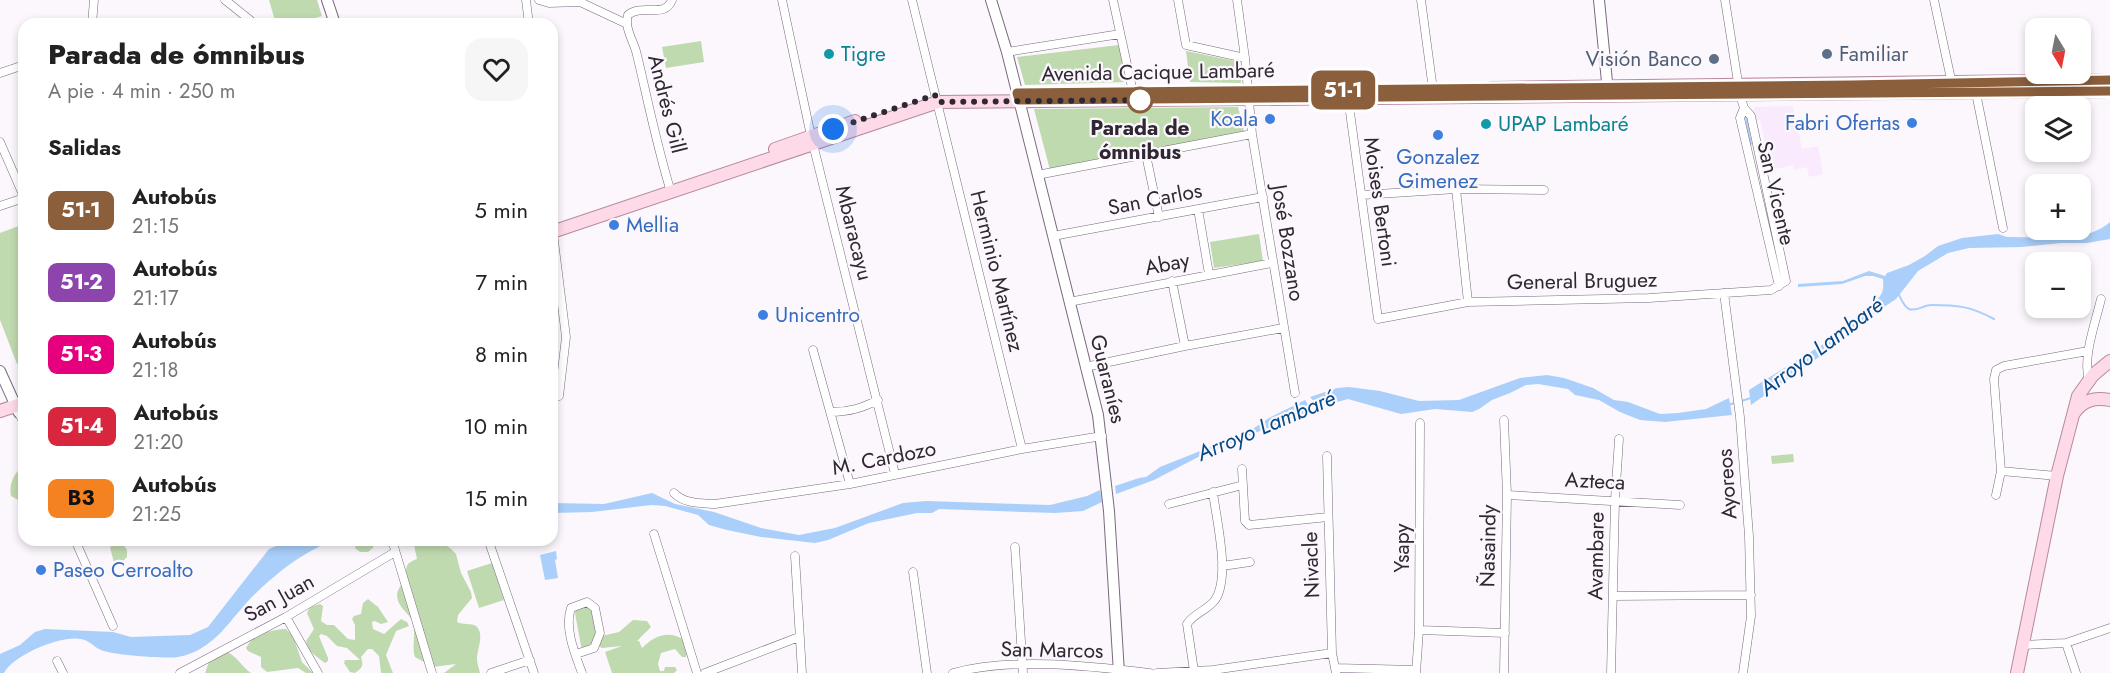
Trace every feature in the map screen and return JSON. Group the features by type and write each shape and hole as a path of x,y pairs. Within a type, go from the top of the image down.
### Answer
{"main road":[{"name":"Avenida Cacique Lambaré","path":"558,223 936,99 1953,88 2110,80"},
{"name":"Avenida Cacique Lambaré","path":"1975,87 2110,91"},
{"name":"Avenida Cacique Lambaré","path":"558,230 670,188"},
{"path":"2017,673 2057,476 2072,416 2078,396 2087,383 2110,361"},
{"path":"2087,383 2084,392 2103,400 2110,407"},
{"path":"2072,416 2078,408 2103,400"},
{"path":"0,411 18,412"},
{"path":"0,420 18,413"}],"street":[{"path":"92,18 94,0"},
{"path":"225,0 248,18"},
{"path":"327,0 333,18"},
{"path":"526,0 528,18"},
{"path":"539,0 549,3 580,1 627,24 628,15 634,10 665,9 672,0"},
{"name":"Mbaracayu","path":"782,0 812,141 895,474"},
{"name":"Herminio Martínez","path":"912,0 1022,449"},
{"name":"Guaraníes","path":"991,0 1007,52 1102,436 1119,671"},
{"path":"1113,0 1135,96"},
{"path":"1178,0 1186,45 1245,58"},
{"name":"José Bozzano","path":"1237,0 1252,134 1295,393"},
{"path":"1421,0 1433,93"},
{"path":"1599,0 1608,91"},
{"name":"San Vicente","path":"1725,0 1739,90 1744,108 1740,118 1782,284"},
{"path":"1934,0 1953,88"},
{"name":"Andrés Gill","path":"627,24 637,52 645,93 670,188"},
{"path":"1007,52 1120,34"},
{"path":"0,73 18,67"},
{"path":"1975,87 2003,228"},
{"name":"Moises Bertoni","path":"1347,94 1378,319"},
{"path":"1037,175 1252,134"},
{"path":"0,142 18,183"},
{"path":"1146,154 1159,217"},
{"path":"1456,189 1468,302"},
{"path":"1362,195 1456,189 1544,190"},
{"name":"San Carlos","path":"1053,236 1263,197"},
{"path":"0,207 18,200"},
{"path":"1198,209 1209,274"},
{"name":"Abay","path":"1069,302 1272,263"},
{"path":"558,277 566,337 559,396"},
{"path":"1172,281 1185,346"},
{"name":"General Bruguez","path":"1378,319 1468,302 1648,298 1763,292 1782,284"},
{"name":"Ayoreos","path":"1724,293 1740,417 1749,536 1750,631 1743,673"},
{"path":"2087,383 2088,351 2101,298"},
{"path":"1085,367 1283,328"},
{"path":"813,350 850,484"},
{"path":"1996,495 2001,471 1994,379 1996,370 2004,366 2088,351"},
{"path":"0,371 18,405"},
{"path":"831,412 862,408 878,400"},
{"name":"Ñasaindy","path":"1504,420 1507,495 1504,673"},
{"name":"Ysapy","path":"1416,671 1419,630 1420,423"},
{"name":"M. Cardozo","path":"674,493 684,500 715,504 850,484 1022,449 1102,436"},
{"name":"Avambare","path":"1611,673 1615,500 1619,439"},
{"name":"Nivacle","path":"1327,456 1332,653 1336,670"},
{"path":"1242,469 1245,521 1249,525 1328,517"},
{"path":"2001,471 2057,476"},
{"path":"1169,504 1244,485"},
{"path":"1194,671 1187,624 1191,618 1214,602 1220,591 1222,566 1213,492"},
{"name":"Azteca","path":"1507,495 1680,505"},
{"path":"654,534 697,673"},
{"path":"78,546 113,627"},
{"path":"394,546 432,673"},
{"name":"San Juan","path":"180,673 286,617 394,546"},
{"path":"490,546 534,673"},
{"path":"1015,547 1023,669"},
{"path":"795,556 802,673"},
{"path":"1222,566 1251,562"},
{"path":"913,572 927,673"},
{"path":"1613,596 1751,596"},
{"path":"576,654 594,648 600,633 596,608 586,602 571,608 569,615 569,625 576,654 582,673"},
{"path":"286,617 318,673"},
{"path":"2023,645 2066,643 2110,628"},
{"path":"1419,630 1505,633"},
{"path":"705,673 799,637"},
{"path":"2066,643 2076,673"},
{"path":"1157,673 1213,671 1332,653"},
{"path":"491,673 530,660"},
{"path":"57,661 63,673"},
{"name":"San Marcos","path":"953,673 973,668 1150,673"},
{"path":"1336,670 1416,671"}],"shaded area":[{"path":"1793,106 1802,149 1818,146 1823,174 1809,177 1807,167 1794,170 1793,165 1771,170 1760,120 1753,120 1752,112 1755,107"}],"green space":[{"path":"269,0 317,0 322,16 316,18 274,18"},
{"path":"701,41 704,62 666,68 662,47"},
{"path":"1119,45 1126,82 1025,85 1017,57"},
{"path":"1186,51 1240,62 1241,83 1190,82"},
{"path":"1238,107 1244,131 1050,170 1034,109"},
{"path":"18,226 17,364 0,320 0,233"},
{"path":"1259,234 1263,261 1214,268 1210,242"},
{"path":"1793,454 1794,462 1772,464 1771,456"},
{"path":"18,472 18,500 10,493"},
{"path":"124,546 127,557 122,562 114,563 110,547"},
{"path":"356,546 373,546 368,552 360,552"},
{"path":"414,546 447,546 456,554 472,598 458,615 457,622 474,625 479,629 477,659 480,673 444,673 456,664 433,667 415,657 412,620 399,604 397,595 404,580 407,565 417,559"},
{"path":"492,563 504,600 479,608 467,571"},
{"path":"368,599 378,607 388,622 381,624 372,622 373,629 384,634 401,619 409,626 396,631 386,655 393,673 381,673 379,656 372,649 368,649 361,657 362,666 355,673 350,672 344,663 345,660 360,660 347,648 337,646 327,636 321,634 319,636 328,658 325,663 313,654 307,645 306,641 314,629 307,613 310,607 320,604 323,606 321,621 327,625 334,625 348,639 355,640 355,625 352,619 361,614 363,603"},
{"path":"582,605 593,606 597,637 619,632 633,620 647,621 651,627 637,641 642,648 651,640 661,636 677,636 683,639 686,657 682,657 675,649 661,653 658,664 660,671 664,671 665,667 675,667 677,670 674,673 612,673 605,652 622,646 602,648 597,645 583,648 581,646 575,613 576,609"},
{"path":"286,629 293,636 302,662 313,673 306,673 298,668 267,672 261,667 261,657 246,648 253,639 263,633"},
{"path":"227,652 251,673 205,673 209,662"}],"water":[{"path":"2110,222 2110,239 2087,243 1969,248 1948,253 1918,271 1896,299 1869,317 1843,340 1751,405 1749,390 1825,343 1875,302 1881,294 1883,279 1865,276 1842,284 1798,287 1798,284 1843,281 1869,271 1885,276 1925,256 1938,246 1962,238 1998,234 2007,237 2025,237 2025,240 2091,240 2091,232"},
{"path":"1547,375 1593,388 1614,400 1628,402 1660,414 1706,409 1729,398 1732,415 1665,422 1640,420 1599,400 1575,395 1568,389 1538,384 1526,385 1472,412 1435,409 1401,414 1348,399 1319,407 1310,397 1337,388 1349,387 1380,391 1419,401 1459,400 1520,378"},
{"path":"1305,400 1312,410 1206,453 1154,480 1116,494 1115,486 1146,477 1160,467 1248,432 1269,418"},
{"path":"1100,490 1102,502 1083,511 1055,513 939,509 932,513 917,513 869,523 815,543 761,537 727,530 709,525 698,515 665,506 651,505 592,512 558,513 558,503 604,504 652,493 675,504 714,512 761,528 799,535 835,528 903,503 926,501 1050,505 1087,496"},
{"path":"276,546 321,546 282,570 255,594 221,632 203,648 178,657 151,657 107,652 84,640 62,640 27,653 9,666 4,673 0,673 0,654 20,645 35,632 45,629 113,632 131,637 190,635 208,627 269,549"},
{"path":"556,551 558,578 545,580 540,555"}],"waterway":[{"path":"1746,118 1751,144"},
{"path":"1898,293 1909,309 1914,310 1931,305 1956,306 1978,311 1994,319"},
{"name":"Arroyo Lambaré","path":"1728,405 1751,398"}],"bus line":[{"name":"51-1","path":"2110,80 1852,85 1017,93 1019,100 2110,91"}],"place":[{"name":"Tigre","path":"829,54"},
{"name":"Familiar","path":"1827,54"},
{"name":"Visión Banco","path":"1714,59"},
{"name":"Parada de ómnibus","path":"1140,100"},
{"name":"Koala","path":"1270,119"},
{"name":"Fabri Ofertas","path":"1912,123"},
{"name":"UPAP Lambaré","path":"1486,124"},
{"name":"Gonzalez Gimenez","path":"1438,135"},
{"name":"Mellia","path":"614,225"},
{"name":"Unicentro","path":"763,315"},
{"name":"Paseo Cerroalto","path":"41,570"}],"route":[{"path":"833,129 935,95 938,102 1140,100"}]}
